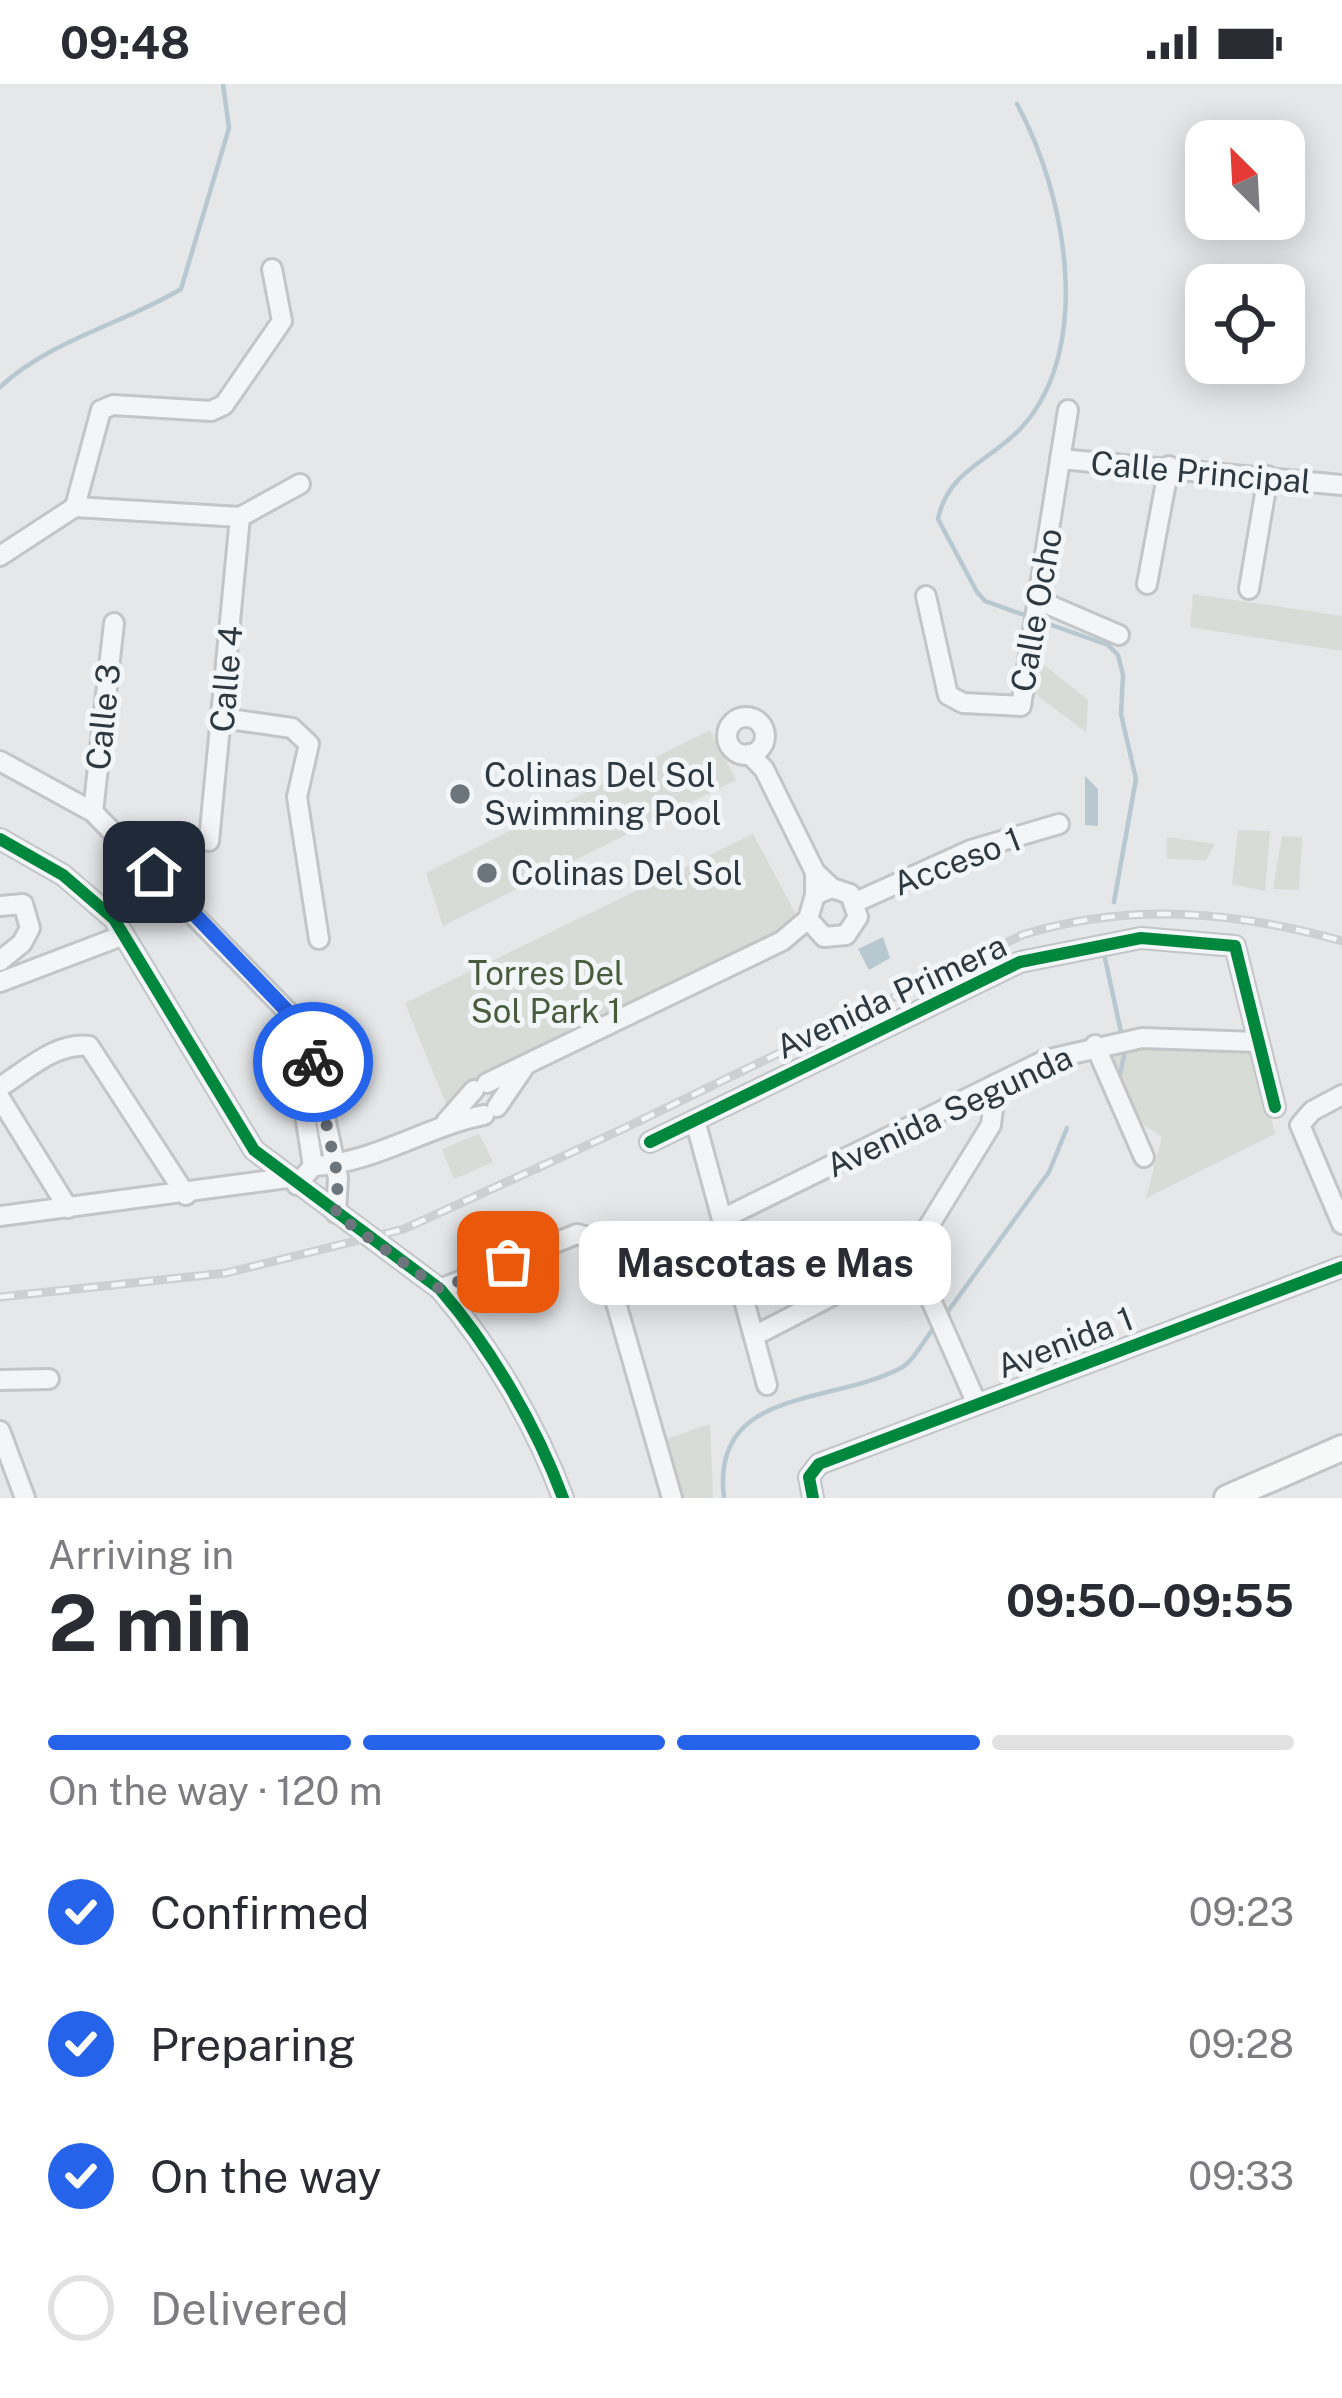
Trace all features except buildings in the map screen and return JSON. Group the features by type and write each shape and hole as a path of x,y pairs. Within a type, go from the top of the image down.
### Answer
{"main road":[{"path":"1227,1498 1342,1448"}],"street":[{"path":"75,507 97,418 106,407 212,411 224,405 282,321 272,269"},
{"name":"Calle Ocho","path":"926,596 943,685 953,701 1021,706 1068,410"},
{"name":"Calle Principal","path":"1060,459 1342,485"},
{"path":"1147,584 1169,466"},
{"path":"1249,589 1268,476"},
{"path":"0,556 75,507 240,517 300,484"},
{"name":"Calle 4","path":"209,841 240,517"},
{"path":"1038,614 1119,634"},
{"name":"Calle 3","path":"93,812 114,622"},
{"path":"223,718 292,728 309,744 297,797 319,939"},
{"name":"Acceso 1","path":"755,750 824,891 856,902 971,850 1059,824"},
{"path":"0,761 93,812 290,1014 310,1051 334,1165 336,1214"},
{"path":"0,839 64,874 114,919 254,1150 440,1289 499,1373 563,1498"},
{"path":"813,926 824,891"},
{"name":"Acceso 1","path":"446,1122 481,1086 813,926 831,938 852,931 858,917 856,902"},
{"path":"0,906 23,904 30,928 22,943 0,961"},
{"path":"0,982 124,935"},
{"name":"Avenida Primera","path":"650,1142 1019,962 1142,938 1237,948 1258,1042"},
{"path":"0,1216 292,1182 313,1166 290,1014"},
{"name":"Avenida Segunda","path":"722,1219 1045,1060 1142,1038 1258,1042"},
{"path":"1258,1042 1276,1107"},
{"path":"1095,1045 1144,1157"},
{"path":"0,1087 54,1052 89,1046 186,1195"},
{"name":"Acceso 1","path":"313,1166 334,1165 446,1122 491,1111 526,1065"},
{"path":"754,1336 911,1255 991,1125 996,1084"},
{"path":"1342,1095 1303,1119 1300,1129 1342,1225"},
{"path":"0,1098 68,1208"},
{"path":"695,1120 767,1385"},
{"path":"440,1289 577,1234 598,1240 672,1498"},
{"path":"911,1255 976,1405"},
{"name":"Avenida 1","path":"813,1498 811,1474 819,1464 1342,1267"},
{"path":"0,1380 49,1379"},
{"path":"0,1431 25,1498"}],"green space":[{"path":"1193,594 1342,616 1342,651 1190,627"},
{"path":"1039,661 1088,700 1086,732 1034,693"},
{"path":"710,730 736,780 443,926 426,873"},
{"path":"1238,830 1270,831 1265,891 1232,884"},
{"name":"Torres Del Sol Park 1","path":"753,834 799,920 446,1104 405,1003"},
{"path":"1282,836 1302,837 1299,890 1273,889"},
{"path":"1167,837 1215,844 1206,860 1167,859"},
{"path":"1132,1045 1255,1050 1275,1134 1146,1198 1162,1137 1138,1121 1114,1063 1115,1050"},
{"path":"479,1134 493,1162 454,1179 442,1149"},
{"path":"710,1424 713,1498 682,1498 663,1440"}],"shaded area":[{"path":"1085,776 1098,789 1098,826 1085,825"},
{"path":"883,937 890,958 869,970 858,949"}],"waterway":[{"path":"0,387 41,357 181,289 229,128 223,84"},
{"path":"1017,104 1034,140 1059,224 1065,268 1059,355 1045,393 1022,427 961,477 943,502 938,519 985,601 1027,616"},
{"path":"1043,622 1108,645 1118,655 1123,675 1121,714 1136,779 1114,902"},
{"path":"1104,954 1121,1032"},
{"path":"1120,1074 1126,1047"},
{"path":"946,1314 1049,1172 1067,1128"},
{"path":"724,1498 725,1462 736,1436 755,1418 899,1369 935,1327"}],"railway":[{"path":"0,1297 226,1273 404,1229 627,1127 1022,935 1102,918 1182,914 1262,923 1342,941"}],"cycle path":[{"path":"0,839 63,875 114,919 254,1150 440,1289 510,1388 563,1498"},
{"path":"650,1142 1020,962 1141,938 1235,946 1275,1107"},
{"path":"813,1498 809,1477 819,1464 1342,1267"}],"way so far":[{"path":"313,1062 338,1178 336,1214 440,1289 508,1262"}],"place":[{"name":"Colinas Del Sol Swimming Pool","path":"460,794"},
{"name":"Colinas Del Sol","path":"487,873"},
{"name":"Mascotas e Mas","path":"508,1262"}],"route":[{"path":"154,872 290,1014 313,1062"}]}
